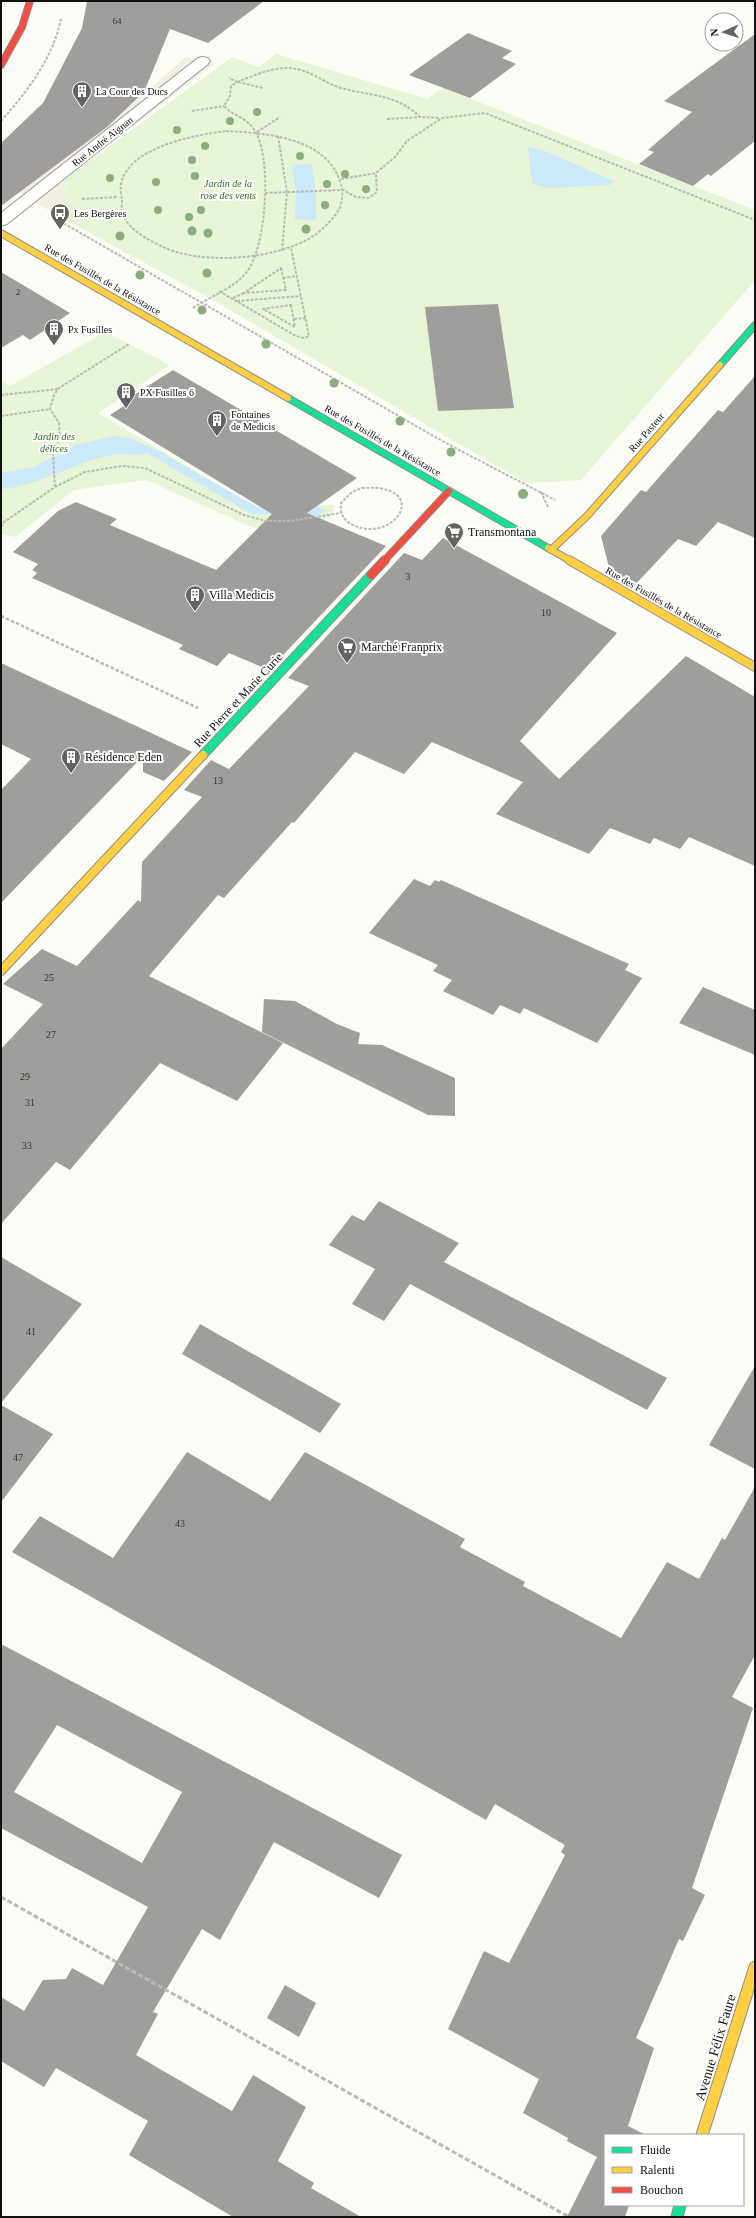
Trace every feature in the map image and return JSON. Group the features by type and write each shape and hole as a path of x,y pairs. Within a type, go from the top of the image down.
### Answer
{"street":[{"path":"1,65 22,26 30,1"},
{"name":"Rue André Aignan","path":"1,221 200,64"},
{"name":"Rue des Fusillés de la Résistance","path":"1,233 755,667"},
{"name":"Rue Pasteur","path":"551,550 587,516 755,325"},
{"name":"Rue Pierre et Marie Curie","path":"1,971 449,491"},
{"name":"Avenue Félix Faure","path":"702,2134 755,1967"},
{"path":"677,2217 680,2206"}],"path":[{"path":"58,35 61,22"},
{"path":"200,64 237,82 263,88"},
{"path":"201,302 246,273 254,257 265,210 261,153 256,132 249,123 227,111 224,106 230,96 231,86 237,82 272,69 293,68 314,73 341,88 388,96 414,111 420,117"},
{"path":"387,119 420,117 442,118 485,113 755,220"},
{"path":"256,132 280,117"},
{"path":"341,180 376,173 395,158 407,141 442,118"},
{"path":"226,131 256,132 278,136 307,146 328,161 341,180 343,190 341,205 333,220 318,234 291,248 254,257 211,258 184,254 154,244 132,228 119,210 117,197 122,180 129,170 146,155 169,143 196,135 226,131"},
{"path":"278,136 287,192 282,251"},
{"path":"265,193 343,190 353,198 368,198 374,196 378,186 376,173"},
{"path":"60,221 406,418 444,442 541,492"},
{"path":"218,291 296,336 304,338 309,336 291,248"},
{"path":"232,299 244,293 281,268 286,290 244,293"},
{"path":"283,278 297,276"},
{"path":"236,301 301,296"},
{"path":"291,305 294,319 295,327 263,309 291,305"},
{"path":"294,319 306,318"},
{"path":"55,487 53,454 60,437 59,423 50,409 54,395 59,388 124,346 131,344"},
{"path":"1,396 59,388"},
{"path":"1,416 50,409"},
{"path":"1,527 2,522 40,499 55,487 84,472 122,466 145,468 244,515 276,522 341,513"},
{"path":"362,488 383,489 392,492 402,503 403,510 395,522 377,529 356,527 348,522 341,513 340,503 345,497 362,488"},
{"path":"1,616 231,724"},
{"path":"1,1897 569,2217"}],"green space":[{"name":"Jardin de la rose des vents","path":"276,54 427,99 443,88 755,210 755,280 581,480 526,483 213,300 64,219 66,178 232,57 259,67"},
{"name":"Jardin des délices","path":"105,332 170,365 98,413 240,498 259,507 335,505 331,519 254,528 146,480 74,490 15,537 1,534 1,381 10,386"}],"shaded area":[{"path":"186,57 214,64 66,178 64,219 19,193 106,127"}],"water":[{"path":"528,147 545,151 614,181 610,185 548,188 532,183"},
{"path":"312,164 316,195 316,220 295,219 296,192 292,165"},
{"path":"113,436 132,439 150,447 144,455 121,454 107,456 80,464 28,484 1,489 1,473 34,467 76,445"}],"building":[{"name":"La Cour des Ducs","path":"87,1 264,1 208,43 170,29 144,92 107,127 1,206 1,143 43,103 82,28"},
{"path":"468,33 512,51 502,58 516,64 470,98 409,75"},
{"path":"755,34 755,141 711,176 708,174 693,186 639,164 654,152 648,150 692,112 664,101 731,52 744,52 744,42"},
{"path":"1,272 70,313 30,340 23,335 1,348"},
{"path":"498,304 514,408 438,411 425,307"},
{"path":"173,370 357,478 307,513 386,546 269,670 229,653 217,666 179,649 183,645 32,578 37,573 32,570 38,564 13,552 58,511 76,502 117,519 110,525 216,570 272,514 110,415 127,404 123,402"},
{"path":"755,376 755,538 718,522 696,546 678,539 633,587 611,575 601,536 641,490 646,492 718,410 723,412"},
{"path":"443,538 617,633 520,741 559,779 686,656 755,697 755,866 689,837 680,849 654,838 650,844 610,828 589,854 496,814 523,782 432,742 404,774 355,752 294,823 292,822 224,898 218,895 149,976 283,1043 237,1101 160,1063 70,1170 56,1162 1,1224 1,1049 43,1004 3,984 42,949 77,966 138,900 141,902 142,862 202,797 184,790 211,760 229,769 309,686 288,678 404,553 422,560"},
{"name":"Résidence Eden","path":"1,663 192,752 164,781 143,772 143,756 1,903 1,790 31,759 1,744"},
{"path":"414,879 430,886 435,880 439,882 441,880 629,964 625,970 642,978 597,1043 524,1008 520,1014 500,1005 493,1015 443,991 452,980 433,971 438,965 369,933"},
{"path":"703,987 755,1010 755,1055 679,1023"},
{"path":"264,999 295,1001 337,1024 360,1033 358,1044 382,1045 455,1078 455,1116 428,1115 262,1032"},
{"path":"379,1201 459,1243 444,1262 667,1378 647,1410 410,1284 384,1321 352,1304 375,1269 329,1245 352,1215 364,1221"},
{"path":"1,1257 82,1304 1,1403"},
{"path":"200,1324 341,1404 320,1433 182,1354"},
{"path":"755,1366 755,1469 709,1445"},
{"path":"1,1405 53,1434 1,1502"},
{"path":"187,1452 270,1501 305,1452 465,1539 460,1547 525,1582 523,1586 621,1638 667,1562 699,1579 722,1538 725,1540 755,1487 755,1655 732,1697 753,1708 692,1888 705,1895 683,1941 679,1939 636,2038 654,2048 628,2126 644,2134 604,2134 604,2206 629,2206 625,2217 567,2217 597,2157 567,2141 568,2138 523,2113 539,2079 448,2029 484,1951 509,1963 565,1855 561,1852 565,1845 495,1804 486,1820 12,1552 40,1516 113,1558"},
{"path":"1,1644 402,1855 379,1898 274,1842 220,1940 202,1929 153,2012 158,2014 136,2055 232,2111 253,2075 306,2107 278,2161 314,2183 311,2188 361,2217 233,2217 129,2155 148,2121 56,2068 44,2087 1,2061 1,1997 24,2011 43,1980 66,1979 72,1968 103,1985 148,1907 1,1828","holes":["57,1725 182,1792 142,1863 14,1792"]},
{"path":"285,1985 316,2003 299,2037 267,2018"}],"waterway":[{"path":"130,446 142,447 153,452 255,511 319,511"}],"traffic: fast":[{"path":"720,365 755,325"},
{"path":"288,398 548,548"},
{"path":"203,755 371,575"},
{"path":"677,2217 680,2206"}],"traffic: slow":[{"path":"1,233 288,398"},
{"path":"551,550 587,516 720,365"},
{"path":"548,548 755,667"},
{"path":"1,971 203,755"},
{"path":"702,2134 755,1967"}],"traffic: jam":[{"path":"1,65 22,27 30,1"},
{"path":"371,575 449,491"}],"place":[{"name":"La Cour des Ducs","path":"82,108"},
{"name":"Les Bergères","path":"60,230"},
{"name":"Px Fusilles","path":"54,346"},
{"name":"PX Fusilles 6","path":"126,409"},
{"name":"Fontaines de Medicis","path":"217,437"},
{"name":"Transmontana","path":"454,549"},
{"name":"Villa Medicis","path":"195,612"},
{"name":"Marché Franprix","path":"347,664"},
{"name":"Résidence Eden","path":"71,774"}]}
